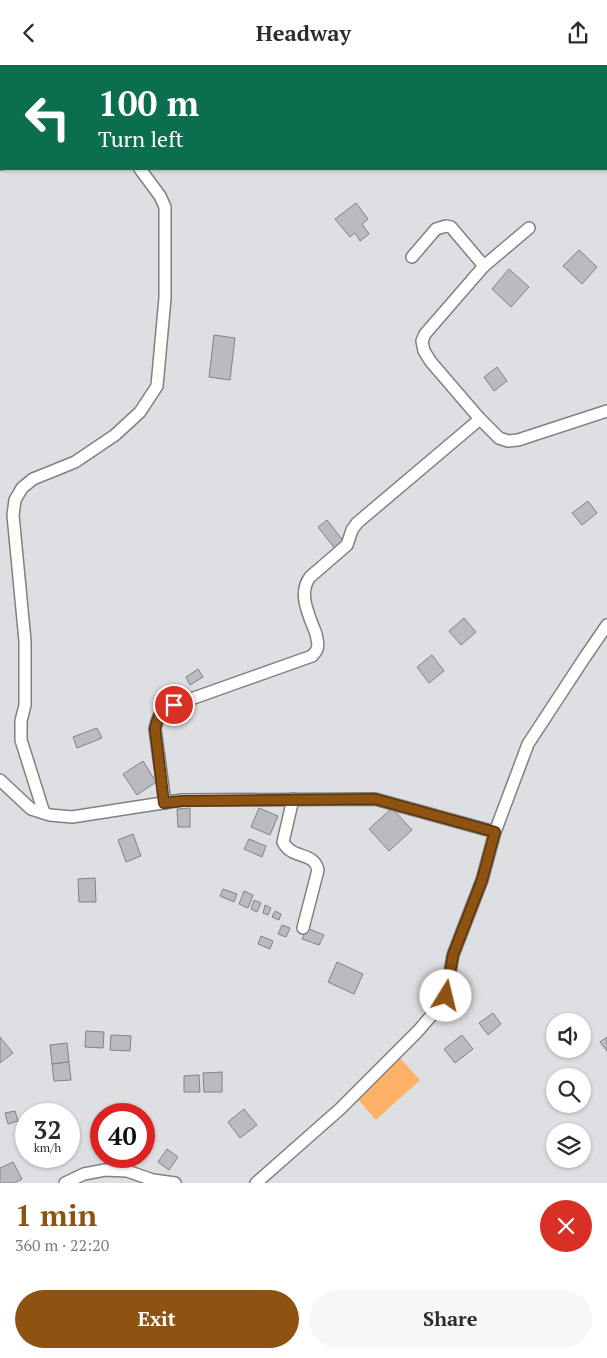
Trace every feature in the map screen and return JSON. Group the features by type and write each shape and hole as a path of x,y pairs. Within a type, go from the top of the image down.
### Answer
{"street":[{"path":"44,813 21,740 21,721 25,705 25,641 13,515 15,500 22,488 33,479 75,462 115,435 140,412 158,386 165,298 164,207 160,196 141,170"},
{"path":"412,257 436,229 446,226 451,227 484,266"},
{"path":"528,228 484,266 425,334 422,341 424,351 431,362 480,419 499,438 508,441 518,440 607,411"},
{"path":"164,803 155,729 157,717 164,710 174,705 312,655 317,649 318,641 304,598 305,583 346,545 352,530 358,523 480,419"},
{"path":"256,1183 340,1109 418,1031 442,1003 446,996 453,955 482,880 495,832 528,744 607,625"},
{"path":"0,780 31,809 50,815 72,817 182,801 375,799 495,832"},
{"path":"293,799 283,842 290,851 315,861 318,870 303,928"},
{"path":"65,1183 84,1174 105,1170 127,1171 153,1180 175,1183"}],"shaded area":[{"path":"399,1057 420,1080 376,1120 355,1096"}],"building":[{"path":"356,203 368,219 362,224 369,234 360,241 355,233 350,237 335,219"},
{"path":"579,250 597,267 582,284 563,266"},
{"path":"509,269 529,287 511,307 492,289"},
{"path":"214,335 235,338 230,380 209,377"},
{"path":"497,367 507,381 494,391 484,377"},
{"path":"588,501 597,513 582,525 572,513"},
{"path":"327,520 345,543 336,550 318,527"},
{"path":"464,618 476,632 461,645 449,631"},
{"path":"432,655 444,671 429,683 417,667"},
{"path":"198,669 203,677 190,685 186,677"},
{"path":"97,728 102,738 77,748 73,737"},
{"path":"143,761 156,782 137,795 123,774"},
{"path":"190,808 190,827 178,827 177,809"},
{"path":"259,808 278,816 270,835 251,827"},
{"path":"392,808 412,830 389,851 369,829"},
{"path":"133,834 141,856 126,862 118,840"},
{"path":"249,839 266,846 262,857 244,849"},
{"path":"95,878 96,902 79,902 78,879"},
{"path":"223,889 237,894 234,902 220,896"},
{"path":"244,891 253,895 248,908 239,904"},
{"path":"254,900 261,903 257,912 251,909"},
{"path":"265,905 271,908 268,915 263,913"},
{"path":"275,911 281,914 279,920 272,917"},
{"path":"282,925 290,928 286,937 278,934"},
{"path":"307,928 324,935 319,945 302,939"},
{"path":"261,936 273,941 270,949 258,944"},
{"path":"337,962 363,974 354,994 328,982"},
{"path":"493,1013 501,1024 488,1035 479,1023"},
{"path":"86,1031 104,1032 103,1048 85,1047"},
{"path":"111,1035 131,1036 130,1051 110,1050"},
{"path":"462,1035 473,1049 455,1063 444,1049"},
{"path":"0,1037 13,1053 0,1063"},
{"path":"607,1037 607,1051 600,1042"},
{"path":"67,1043 69,1062 52,1064 50,1045"},
{"path":"69,1062 71,1080 54,1081 52,1064"},
{"path":"222,1072 222,1092 204,1092 203,1073"},
{"path":"199,1075 200,1092 184,1092 184,1076"},
{"path":"244,1109 257,1125 240,1138 228,1122"},
{"path":"15,1111 15,1122 8,1124 5,1113"},
{"path":"167,1149 178,1157 169,1170 158,1162"},
{"path":"13,1162 22,1179 14,1183 0,1183 0,1168"}],"route":[{"path":"174,705 164,710 157,717 155,729 164,803 182,801 375,799 495,832 482,880 453,955 446,996"}]}
